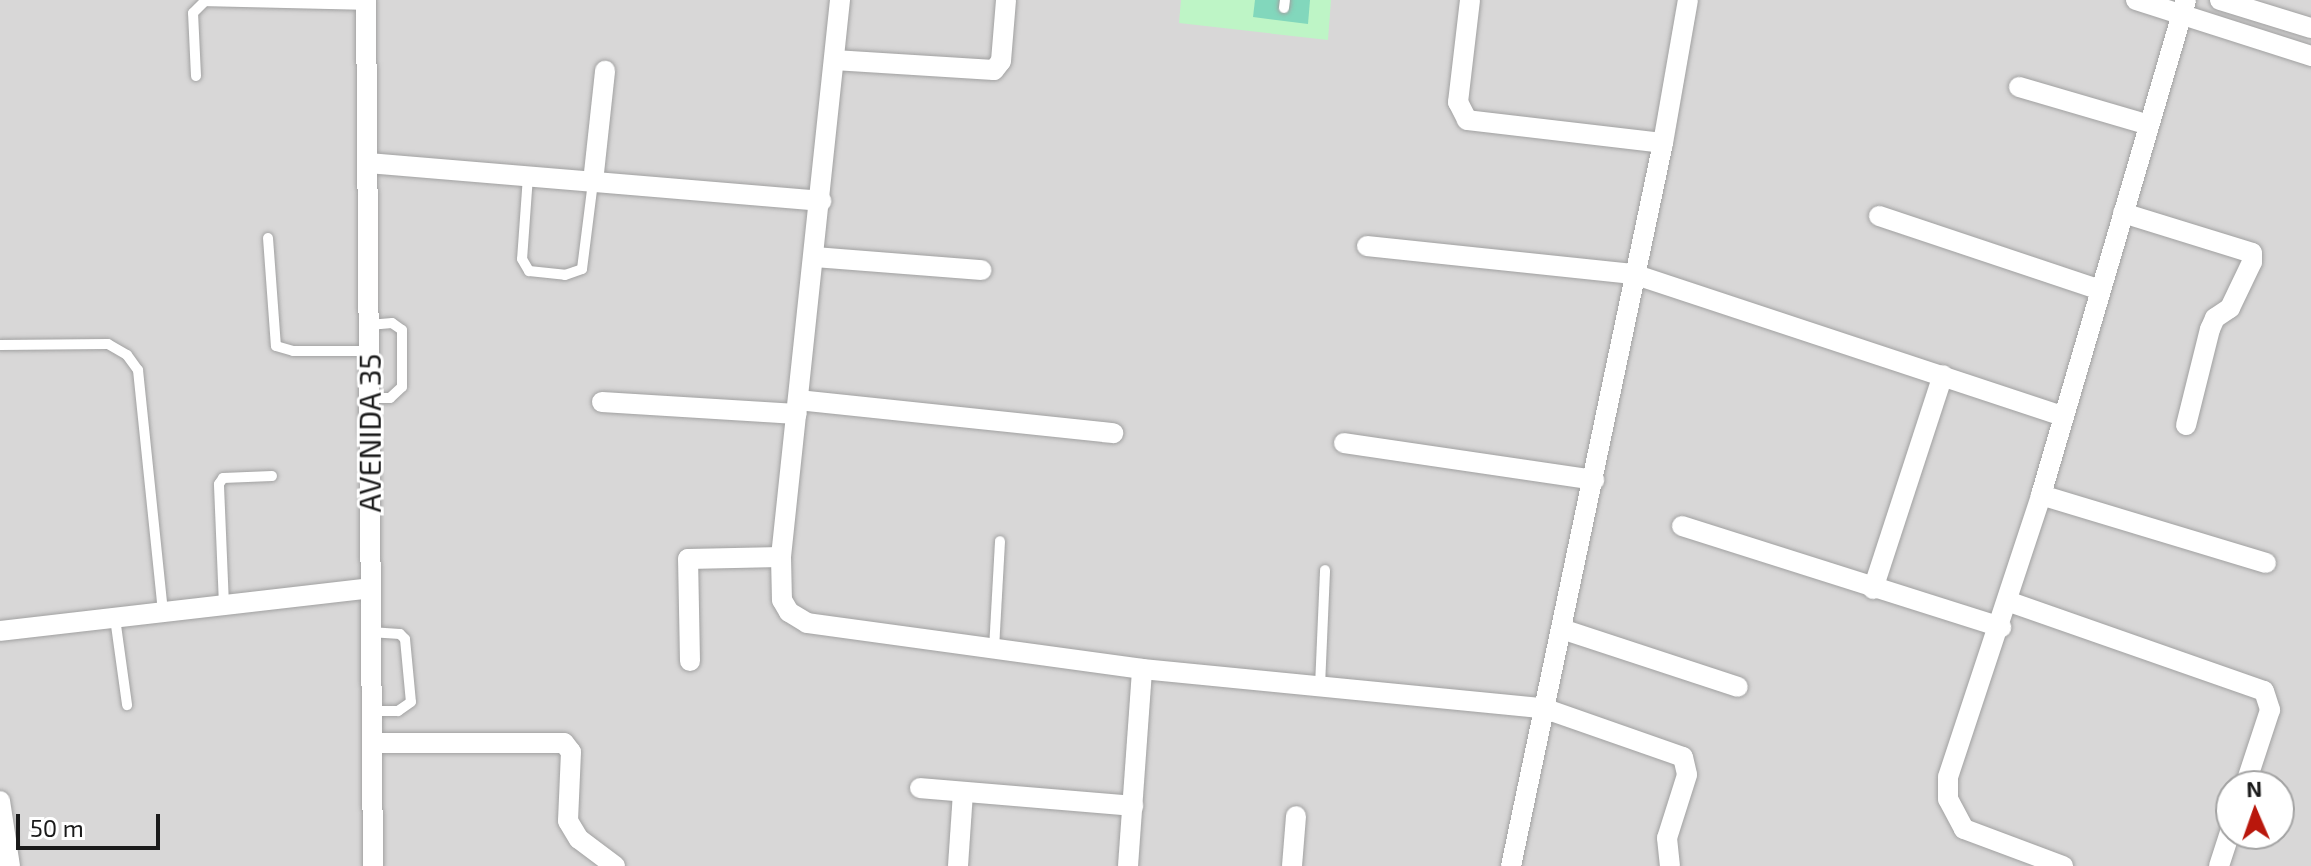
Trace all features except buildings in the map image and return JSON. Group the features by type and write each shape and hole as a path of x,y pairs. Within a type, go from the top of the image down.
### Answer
{"street":[{"path":"840,0 781,557 782,600 807,623 1142,669 1543,708 1683,757 1687,775 1667,838 1670,866"},
{"path":"834,60 994,70 1001,61 1006,0"},
{"path":"1470,0 1458,102 1467,120 1663,143"},
{"path":"1511,866 1594,480 1633,274 1663,143 1688,0"},
{"path":"2136,0 2184,7 2306,54 2310,22 2220,0"},
{"name":"AVENIDA 35","path":"366,2 373,866"},
{"path":"2063,866 1978,838 1964,829 1948,799 1948,777 2001,627 2184,7"},
{"path":"593,182 605,71"},
{"path":"2019,87 2149,125"},
{"path":"369,163 821,201"},
{"path":"2123,213 2252,253 2252,262 2230,308 2215,318 2210,329 2186,425"},
{"path":"1879,216 2100,290"},
{"path":"1367,246 1633,274 2063,416"},
{"path":"815,257 981,270"},
{"path":"1873,589 1943,375"},
{"path":"602,402 797,407 1113,433"},
{"path":"1344,443 1594,480"},
{"path":"2041,495 2266,563"},
{"path":"1682,526 1873,589 2001,627"},
{"path":"690,661 688,559 781,557"},
{"path":"0,631 369,588"},
{"path":"2007,601 2264,691 2270,710 2250,770"},
{"path":"1562,629 1738,687"},
{"path":"1128,866 1142,669"},
{"path":"372,743 564,743 571,752 568,821 579,839 615,866"},
{"path":"920,788 1133,806"},
{"path":"958,866 963,792"},
{"path":"0,801 10,866"},
{"path":"1292,866 1296,816"}],"lane":[{"path":"196,76 193,13 205,1 366,2"},
{"path":"528,176 522,259 529,271 565,275 582,269 593,182"},
{"path":"268,238 276,346 293,351 369,351"},
{"path":"369,325 392,323 402,330 402,387 390,398 369,398"},
{"path":"0,345 108,344 127,355 138,370 163,612"},
{"path":"224,605 219,484 223,478 272,476"},
{"path":"994,649 1000,541"},
{"path":"1320,686 1325,570"},
{"path":"115,618 127,705"},
{"path":"370,632 400,634 405,639 411,702 398,711 371,711"}],"shaded area":[{"path":"0,0 2311,0 2311,866 0,866"}],"green space":[{"path":"1181,0 1331,0 1328,40 1179,23"},
{"path":"1255,0 1310,0 1308,24 1253,17"}]}
